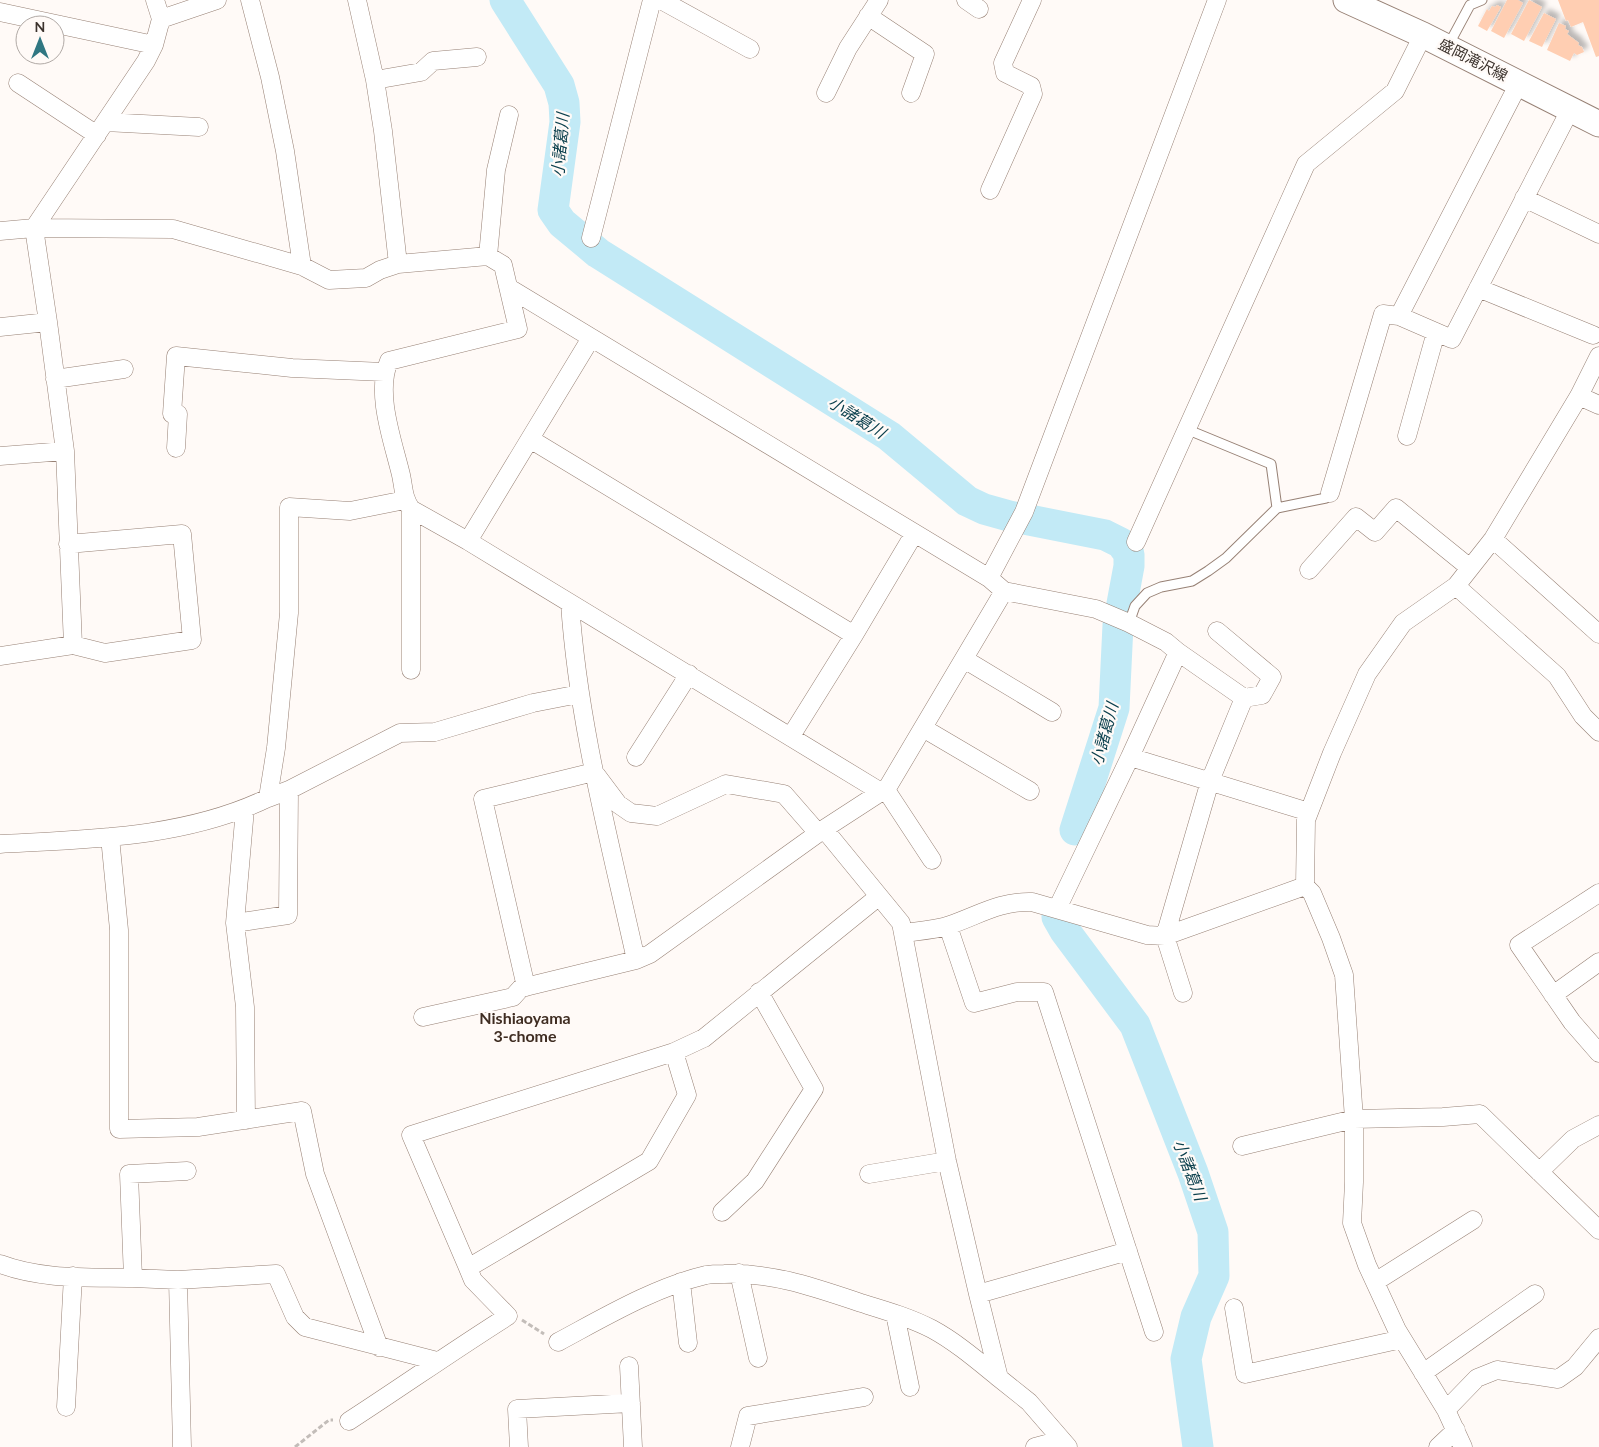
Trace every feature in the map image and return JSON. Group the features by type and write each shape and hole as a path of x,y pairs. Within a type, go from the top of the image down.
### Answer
{"main road":[{"name":"盛岡滝沢線","path":"1346,0 1424,35 1599,124"}],"street":[{"path":"73,646 64,451 56,379 34,228 146,61 154,45 161,19 156,0"},
{"path":"161,19 217,0"},
{"path":"250,0 270,77 285,151 302,266"},
{"path":"357,0 375,80 383,131 398,264"},
{"path":"591,238 652,0"},
{"path":"661,0 750,49"},
{"path":"826,93 848,48 878,0"},
{"path":"990,190 1033,94 1031,86 1005,73 1003,63 1032,0"},
{"path":"989,578 1020,519 1217,0"},
{"path":"0,12 154,45"},
{"path":"868,16 925,54 911,93"},
{"path":"1136,542 1306,164 1395,91 1424,35"},
{"path":"375,80 421,72 433,61 477,57"},
{"path":"18,83 101,129 198,127"},
{"path":"1399,316 1519,83"},
{"path":"1330,493 1383,314 1399,316 1452,339 1570,110"},
{"path":"488,256 496,170 509,115"},
{"path":"1524,198 1599,234"},
{"path":"0,231 34,228 173,229 302,266 329,280 366,278 380,270 398,264 488,256 503,265 518,329 389,361 384,372 386,414 408,504 411,670"},
{"path":"509,288 989,578 1004,592 1096,610 1124,621 1166,642 1244,698 1262,695 1272,677 1217,631"},
{"path":"1478,288 1593,335"},
{"path":"0,327 48,322"},
{"path":"1407,436 1436,332"},
{"path":"468,541 592,338"},
{"path":"176,448 178,414 172,414 176,356 292,368 384,372"},
{"path":"1463,1447 1446,1410 1402,1339 1375,1282 1352,1223 1354,1119 1344,975 1312,893 1305,886 1306,820 1332,753 1367,674 1403,624 1456,586 1494,539 1579,396 1599,356"},
{"path":"56,379 124,369"},
{"path":"1579,396 1599,405"},
{"path":"530,438 854,635"},
{"path":"0,456 64,451"},
{"path":"268,798 276,748 289,613 289,507 350,511 408,504 884,791 932,860"},
{"path":"1309,570 1356,517 1375,532 1396,508 1470,568"},
{"path":"0,656 73,646 105,653 192,640 182,534 68,544"},
{"path":"791,736 914,534"},
{"path":"1494,539 1599,634"},
{"path":"1456,586 1558,676 1583,716 1598,728"},
{"path":"423,1017 513,997 521,988 636,960 650,954 821,831 884,791 1004,592"},
{"path":"570,603 579,694 594,772 636,960"},
{"path":"1057,909 1178,652"},
{"path":"964,660 1052,712"},
{"path":"636,757 689,674"},
{"path":"0,844 110,837 164,831 245,809 289,790 400,733 435,732 533,703 579,694"},
{"path":"1183,993 1165,936 1210,781 1244,698"},
{"path":"923,728 1030,791"},
{"path":"1130,757 1309,812"},
{"path":"594,772 618,804 631,813 657,816 726,784 784,794 821,831 900,923 947,1161 999,1378"},
{"path":"526,987 483,799 594,772"},
{"path":"235,922 288,915 289,790"},
{"path":"245,809 235,922 245,1007 246,1120"},
{"path":"110,837 119,930 119,1130 198,1127 302,1111 315,1174 379,1347"},
{"path":"903,933 948,926 998,906 1016,901 1032,902 1147,935 1165,936 1305,886"},
{"path":"1599,893 1519,945 1572,1022 1599,1053"},
{"path":"349,1421 425,1372 437,1361 508,1316 473,1280 411,1135 674,1052 704,1038 878,897"},
{"path":"948,926 974,1003 1017,992 1044,992 1154,1332"},
{"path":"1554,995 1599,962"},
{"path":"722,1212 755,1181 814,1090 759,992"},
{"path":"468,1268 649,1161 687,1095 674,1052"},
{"path":"1242,1146 1354,1119 1443,1117 1480,1114 1599,1230"},
{"path":"1539,1172 1573,1139 1599,1125"},
{"path":"869,1174 947,1161"},
{"path":"133,1278 129,1174 187,1171"},
{"path":"1375,1282 1473,1220"},
{"path":"978,1294 1128,1251"},
{"path":"0,1264 20,1271 46,1276 178,1280 276,1274 295,1317 305,1327 437,1361"},
{"path":"739,1273 758,1358"},
{"path":"558,1342 620,1309 681,1282 708,1274 739,1273 766,1275 807,1285 895,1314 932,1329 963,1349 1029,1402 1065,1444"},
{"path":"66,1406 73,1276"},
{"path":"178,1280 182,1447"},
{"path":"681,1282 688,1343"},
{"path":"1424,1373 1535,1294"},
{"path":"1234,1308 1245,1374 1402,1339"},
{"path":"895,1314 910,1387"},
{"path":"1446,1410 1477,1378 1497,1370 1558,1379 1575,1367 1599,1338"},
{"path":"629,1366 633,1447"},
{"path":"740,1447 748,1416 864,1397"},
{"path":"519,1447 517,1409 630,1403"},
{"path":"1438,1447 1456,1430"},
{"path":"1035,1447 1065,1444"}],"lane":[{"path":"1448,47 1470,5 1482,0"},
{"path":"1186,429 1271,464 1277,508"},
{"path":"1124,621 1147,593 1160,587 1192,581 1208,572 1226,558 1277,508 1326,498 1330,493"}],"path":[{"path":"508,1316 516,1316 558,1342"},
{"path":"296,1447 329,1420 349,1421"}],"building":[{"path":"1507,0 1518,0 1523,3 1504,38 1491,31"},
{"path":"1529,0 1542,7 1524,41 1511,34"},
{"path":"1558,0 1599,0 1599,56 1596,57 1583,22 1571,27 1568,20 1566,21"},
{"path":"1497,5 1501,7 1487,31 1478,26 1487,9 1489,11 1492,6 1495,7"},
{"path":"1544,13 1556,19 1542,47 1529,41"},
{"path":"1559,23 1566,26 1565,29 1569,31 1567,34 1579,43 1578,45 1582,47 1584,52 1577,55 1574,53 1570,61 1547,50"}],"waterway":[{"name":"小諸葛川","path":"505,0 559,85 564,103 565,122 553,210 562,223 598,253 889,436 967,501 984,509 1009,516 1105,535 1121,543 1129,554 1129,566 1118,625 1114,708 1075,830"},
{"name":"小諸葛川","path":"1057,917 1065,931 1135,1025 1193,1173 1213,1232 1214,1276 1196,1317 1186,1359 1198,1447"}],"district":[{"name":"Nishiaoyama 3-chome","path":"525,1027"}]}
